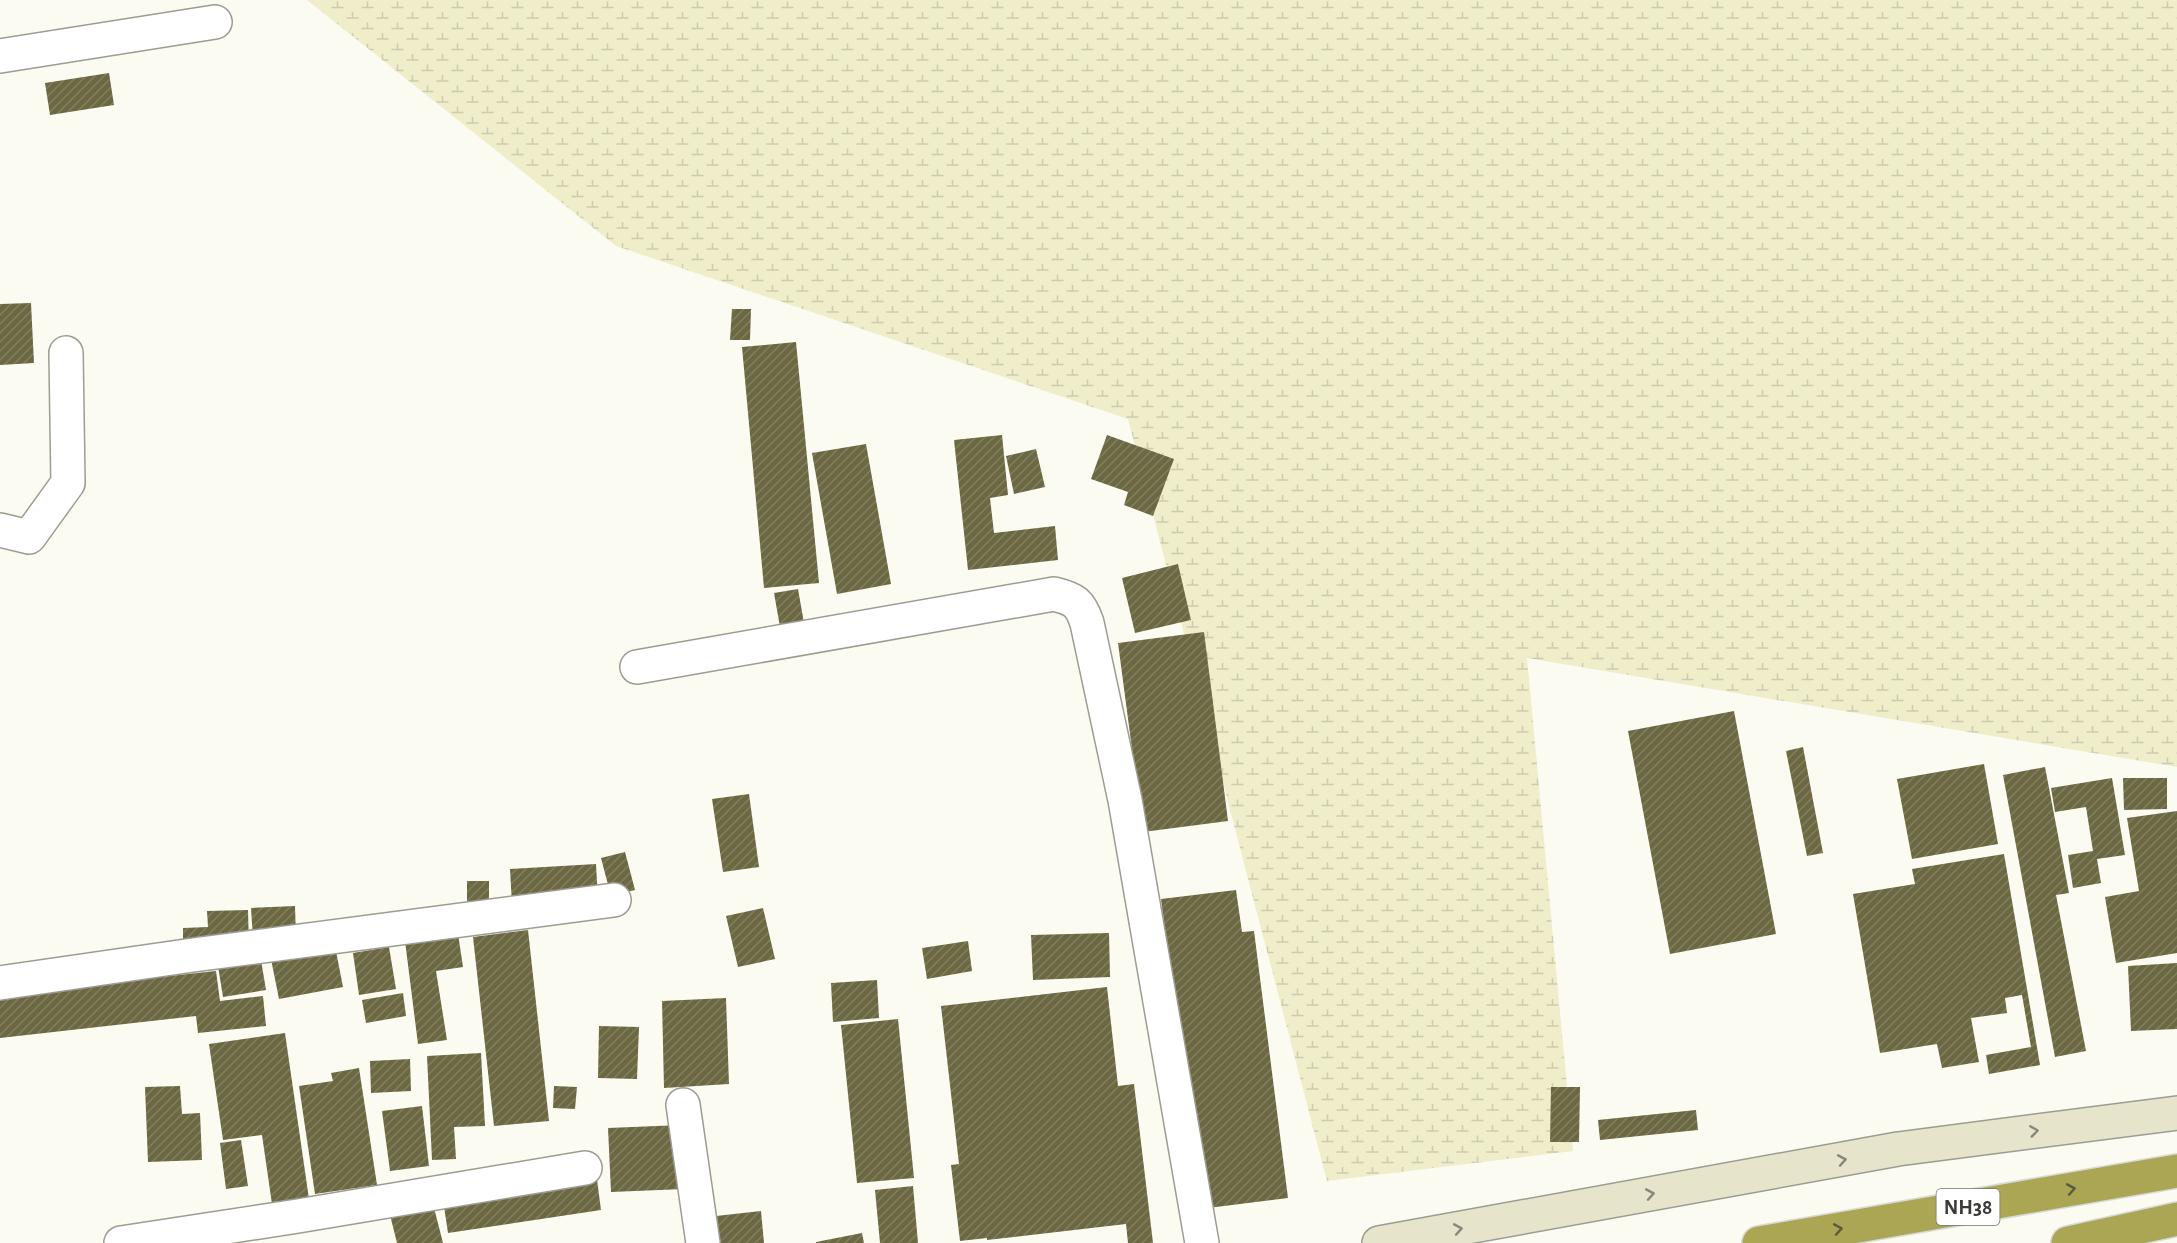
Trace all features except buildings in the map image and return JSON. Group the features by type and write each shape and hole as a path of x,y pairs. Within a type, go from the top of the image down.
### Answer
{"highway":[{"name":"NH38","path":"1759,1243 2177,1171"},
{"path":"2068,1243 2177,1219"}],"street":[{"path":"0,56 214,22"},
{"path":"0,530 29,537 69,483 66,353"},
{"path":"637,667 1054,594 1075,601 1083,611 1087,623 1125,800 1202,1243"},
{"path":"0,983 193,955 614,900"},
{"path":"683,1105 703,1243"},
{"path":"1379,1243 1898,1149 2177,1113"},
{"path":"121,1243 585,1168"}],"green space":[{"path":"307,0 2177,0 2177,767 1527,658 1573,1151 1327,1181 1128,419 616,246"}]}
